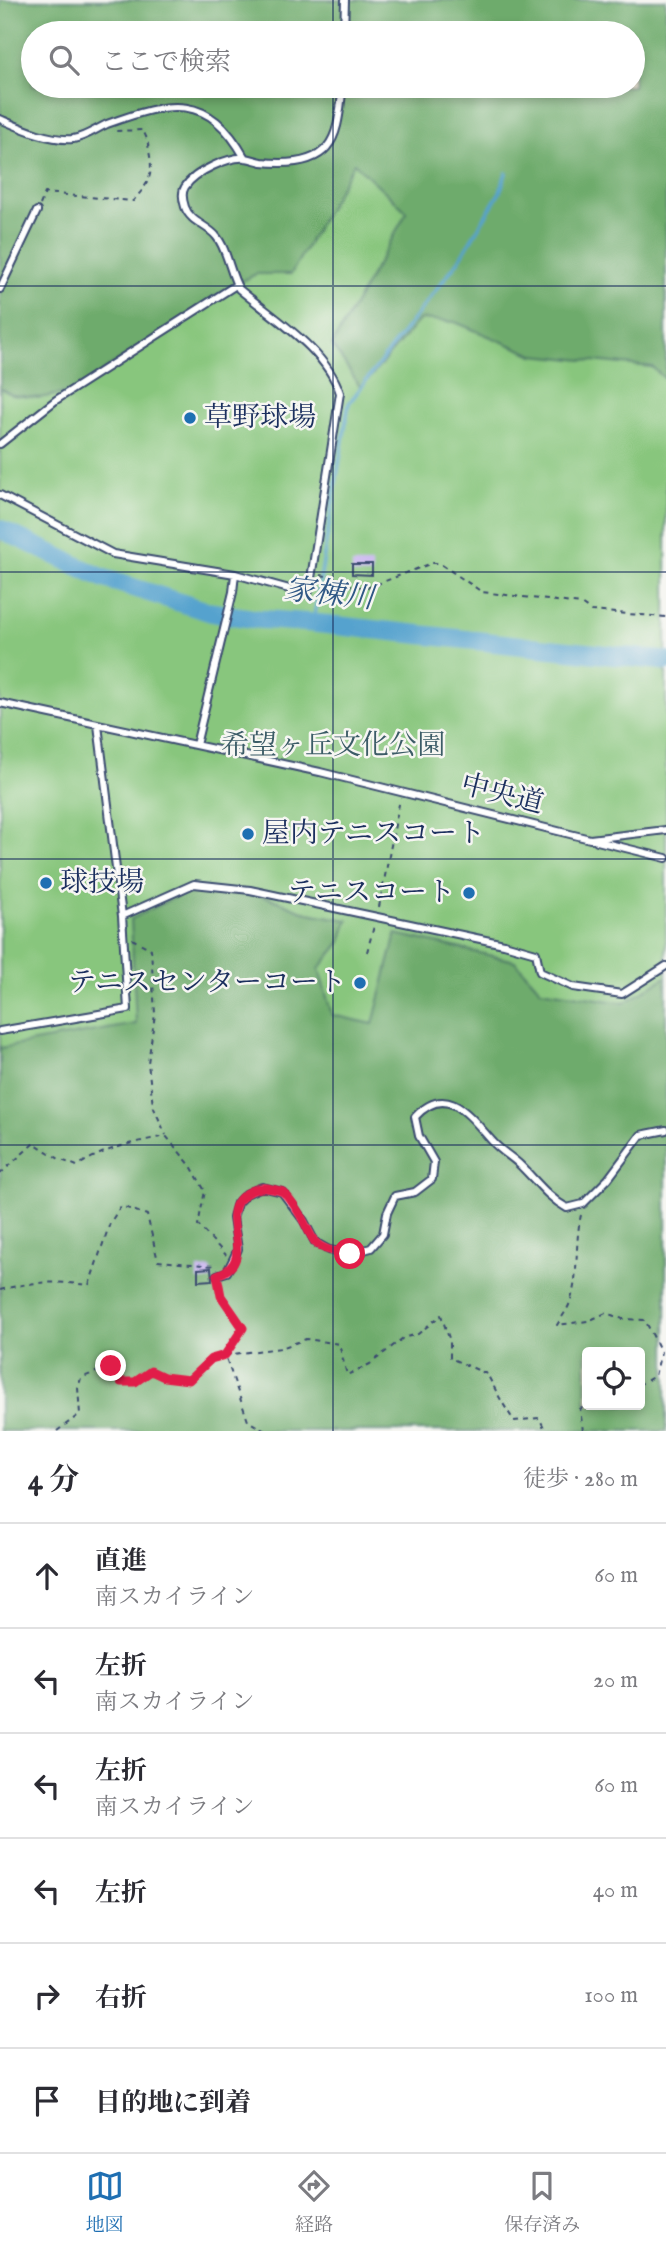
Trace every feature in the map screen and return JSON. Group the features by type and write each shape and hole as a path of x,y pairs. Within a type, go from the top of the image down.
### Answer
{"lane":[{"path":"344,21 345,0"},
{"path":"0,495 113,554 235,574 300,592 309,591 340,393 325,363 236,285 216,236 187,212 183,193 197,174 218,164 245,158 267,162 295,162 314,157 326,150 336,130 341,98"},
{"path":"0,119 57,138 83,136 141,113 180,106 214,118 233,136 245,158"},
{"path":"0,289 37,211"},
{"path":"0,444 55,400 236,285"},
{"path":"196,745 235,574"},
{"name":"中央道","path":"0,703 401,792 590,839 666,830"},
{"path":"0,1031 128,1009 122,916 98,725"},
{"path":"590,839 666,858"},
{"path":"122,916 194,884 250,890 536,953 540,972 573,987 622,994 666,966"},
{"path":"217,1275 227,1272 238,1249 233,1218 237,1203 246,1194 262,1187 282,1192 304,1221 315,1242 329,1250 350,1254 371,1248 383,1234 387,1213 396,1196 415,1192 432,1179 434,1162 419,1136 415,1118 425,1106 441,1101 461,1108 553,1200 567,1208 583,1203 608,1179 641,1135 666,1130"}],"path":[{"path":"37,211 45,193 133,201 147,186 152,167 146,135 142,130 113,131 99,128"},
{"path":"312,573 330,577 332,582 367,589 432,563 439,563 482,592 581,604 591,611 666,617"},
{"path":"367,952 377,916 401,792"},
{"path":"121,933 151,949 155,1014 148,1063 153,1106 166,1136 191,1166 205,1191 198,1225 233,1262"},
{"path":"0,1174 34,1143 59,1159 77,1166 100,1152 166,1136"},
{"path":"583,1203 578,1229 575,1278 569,1306 557,1325 588,1321 607,1313 623,1319 645,1320 661,1352 655,1376 645,1381"},
{"path":"0,1290 42,1282 89,1285 110,1223 121,1206 147,1215 158,1261 214,1265 221,1296 243,1328 225,1355"},
{"path":"57,1431 80,1415 78,1388 81,1378 111,1366 121,1382 135,1382 151,1371 164,1377 189,1380 211,1359 281,1348 306,1339 339,1344 347,1375 370,1364 402,1338 418,1334 441,1315 450,1341 450,1358 487,1374 514,1420 539,1419 547,1431"},
{"path":"225,1355 248,1421 265,1431"},
{"path":"582,1408 583,1431"}],"green space":[{"path":"0,0 666,0 666,380 652,367 534,355 455,322 420,319 361,388 332,345 407,212 354,163 291,274 256,274 225,290 72,392 39,398 12,395 0,388"},
{"name":"希望ヶ丘文化公園","path":"666,0 666,1431 0,1431 0,70 14,89 21,89 21,98 645,98 645,21"},
{"path":"187,891 247,893 270,898 308,913 348,920 341,942 319,969 332,1015 373,1024 396,934 515,961 541,990 624,1003 666,977 666,1431 0,1431 0,1048 136,1024 131,919"}],"building":[{"path":"352,564 372,564 372,575 352,574"},
{"path":"211,1268 212,1280 198,1281 198,1269"}],"waterway":[{"path":"313,623 349,403 459,260 500,192 506,173"},
{"name":"家棟川","path":"0,529 103,578 210,612 666,661"}],"place":[{"name":"草野球場","path":"190,418"},
{"name":"屋内テニスコート","path":"248,834"},
{"name":"球技場","path":"46,883"},
{"name":"テニスコート","path":"469,893"},
{"name":"テニスセンターコート","path":"360,983"}],"route":[{"path":"111,1366 121,1382 135,1382 151,1371 164,1377 189,1380 211,1359 225,1355 243,1328 221,1296 217,1275 227,1272 238,1249 233,1218 237,1203 246,1194 262,1187 282,1192 304,1221 315,1242 329,1250 350,1254"}]}
